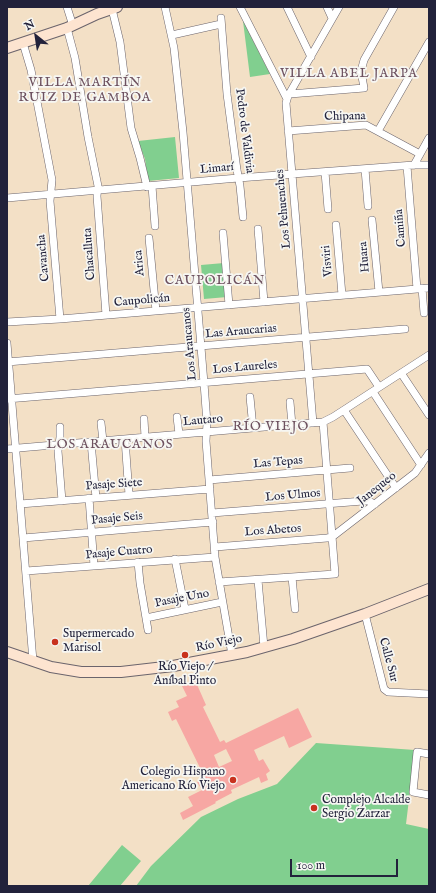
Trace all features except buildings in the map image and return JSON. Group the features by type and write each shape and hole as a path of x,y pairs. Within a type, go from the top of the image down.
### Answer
{"main road":[{"path":"7,48 70,27 112,8"},
{"name":"Río Viejo","path":"7,652 51,667 81,672 121,672 200,662 264,647 366,614 429,588"}],"street":[{"name":"Chacalluta","path":"67,7 88,138 97,179 106,315"},
{"name":"Los Araucanos","path":"165,7 172,34 176,62 204,382 206,441 215,557 232,655"},
{"path":"240,7 288,96 364,88 362,71 364,60 394,7"},
{"path":"287,7 310,57"},
{"path":"327,7 332,18"},
{"name":"Los Pehuenches","path":"313,423 286,107 288,96 339,7"},
{"path":"112,8 120,42 131,128 150,187 155,226"},
{"name":"Pedro de Valdivia","path":"172,34 221,21 227,94 243,217"},
{"path":"378,131 429,42"},
{"name":"Cavancha","path":"23,43 31,70 52,180 50,201 60,319"},
{"name":"Chipana","path":"288,131 362,125 370,126 420,154"},
{"path":"411,165 420,154 429,138"},
{"name":"Limarí","path":"7,198 150,187 238,178 411,165 429,165"},
{"name":"Camiña","path":"411,165 423,288"},
{"path":"365,169 368,206"},
{"path":"325,172 328,209"},
{"name":"Huara","path":"372,220 379,292"},
{"name":"Visviri","path":"336,225 342,295"},
{"path":"258,229 264,302"},
{"path":"223,233 229,304"},
{"name":"Arica","path":"149,238 156,311"},
{"path":"423,288 424,313"},
{"name":"Caupolicán","path":"7,322 60,319 423,288"},
{"name":"Las Araucarias","path":"8,362 405,330"},
{"path":"7,343 9,399 15,448 33,661"},
{"name":"Lautaro","path":"7,449 323,422 373,392 429,355"},
{"name":"Los Laureles","path":"9,399 367,369 379,387"},
{"path":"401,373 429,415"},
{"path":"373,392 421,465"},
{"path":"250,396 253,428"},
{"path":"290,402 292,425"},
{"path":"344,410 396,488"},
{"path":"178,417 179,434"},
{"path":"144,419 145,437"},
{"path":"219,582 335,574 323,422"},
{"path":"101,423 103,441"},
{"path":"60,427 58,451 62,501"},
{"path":"125,439 129,495"},
{"path":"91,442 94,566"},
{"name":"Janequeo","path":"332,537 415,473 429,452"},
{"name":"Las Tepas","path":"209,480 350,468"},
{"name":"Pasaje Siete","path":"20,504 210,489"},
{"name":"Los Ulmos","path":"212,513 366,501 375,504"},
{"name":"Pasaje Seis","path":"23,538 213,522"},
{"name":"Los Abetos","path":"215,547 332,537"},
{"name":"Pasaje Cuatro","path":"26,571 215,557"},
{"path":"175,559 185,609"},
{"path":"138,562 148,630"},
{"path":"292,577 295,609"},
{"path":"258,580 264,647"},
{"name":"Pasaje Uno","path":"146,618 222,602"},
{"name":"Calle Sur","path":"366,614 384,689 388,692 429,694"},
{"path":"429,754 417,752 413,792 429,795"}],"green space":[{"path":"243,21 270,74 250,77"},
{"path":"175,137 179,178 148,181 145,159 138,141"},
{"path":"224,263 227,297 204,299 201,265"},
{"name":"Complejo Alcalde Sergio Zarzar","path":"316,743 415,750 406,824 429,829 429,886 136,886 151,866 201,817 238,799 277,784"},
{"path":"122,845 141,861 120,886 88,886"}],"place":[{"name":"Supermercado Marisol","path":"55,642"},
{"name":"Río Viejo / Aníbal Pinto","path":"185,655"},
{"name":"Colegio Hispano Americano Río Viejo","path":"233,780"},
{"name":"Complejo Alcalde Sergio Zarzar","path":"314,808"}],"district":[{"name":"VILLA ABEL JARPA","path":"349,74"},
{"name":"VILLA MARTÍN RUIZ DE GAMBOA","path":"85,90"},
{"name":"CAUPOLICÁN","path":"215,281"},
{"name":"RÍO VIEJO","path":"271,427"},
{"name":"LOS ARAUCANOS","path":"110,445"}]}
